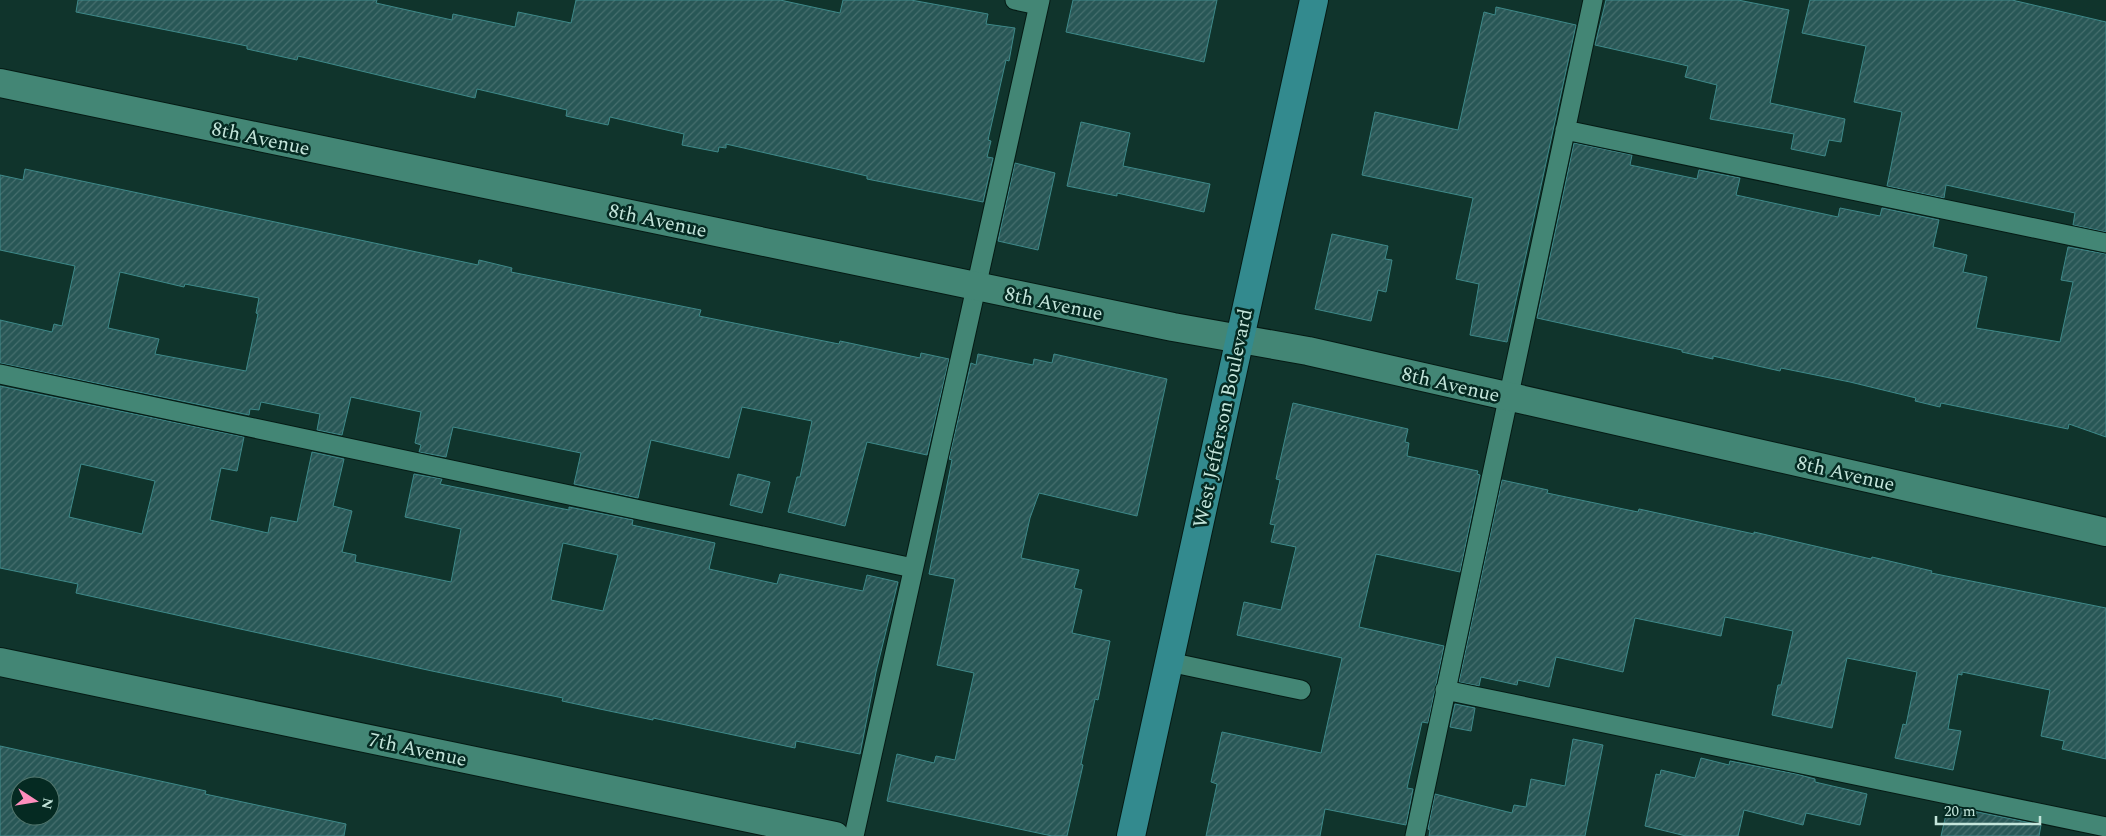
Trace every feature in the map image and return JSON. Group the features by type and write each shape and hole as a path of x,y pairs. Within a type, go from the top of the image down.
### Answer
{"main road":[{"name":"West Jefferson Boulevard","path":"1131,836 1314,0"}],"street":[{"name":"8th Avenue","path":"0,84 976,286 1308,351 2106,532"},
{"name":"7th Avenue","path":"0,662 835,836"}],"lane":[{"path":"854,836 1039,2 1015,0"},
{"path":"1415,836 1593,0"},
{"path":"1565,130 2106,243"},
{"path":"0,374 914,568"},
{"path":"1169,662 1301,690"},
{"path":"1446,690 2106,827"}],"building":[{"path":"78,0 377,0 376,3 452,20 453,14 515,27 518,12 571,23 576,0 780,0 840,13 843,0 911,0 988,14 986,24 1015,28 1009,61 1006,60 988,140 991,141 987,157 993,158 983,202 867,179 867,176 726,144 726,148 719,147 718,152 682,145 684,134 610,117 608,125 566,116 567,110 477,89 475,98 298,56 297,60 247,49 247,46 76,12"},
{"path":"1073,0 1217,0 1204,62 1066,32"},
{"path":"1606,0 1738,0 1789,10 1770,103 1845,119 1841,142 1829,140 1825,156 1791,149 1794,134 1710,119 1717,85 1685,77 1688,66 1595,45"},
{"path":"1810,0 2012,0 2106,22 2106,232 2073,225 2075,213 1946,185 1944,198 1887,186 1902,112 1854,102 1866,46 1802,33"},
{"path":"1496,7 1576,25 1507,342 1470,335 1479,284 1456,279 1473,198 1362,175 1375,112 1458,130 1484,12 1495,15"},
{"path":"1081,122 1130,133 1123,166 1210,184 1204,212 1117,193 1117,196 1067,186"},
{"path":"1574,143 1632,155 1630,165 1697,179 1699,170 1740,178 1736,195 1838,217 1840,208 1880,216 1882,208 1939,220 1933,247 1967,255 1963,272 1987,277 1976,328 2060,342 2073,282 2061,280 2068,247 2106,254 2106,437 2069,424 2068,429 1941,403 1940,407 1915,401 1916,398 1850,382 1781,368 1780,371 1713,356 1713,359 1682,352 1682,350 1537,318"},
{"path":"1015,163 1055,173 1038,250 998,241"},
{"path":"25,169 478,265 479,260 512,268 511,272 701,310 699,316 839,344 840,341 920,358 921,353 949,359 927,455 867,442 845,526 788,512 797,477 800,477 812,421 742,407 729,458 651,440 638,498 574,484 581,453 453,427 446,457 419,452 421,445 415,443 421,412 351,397 342,435 317,430 320,414 261,402 259,410 250,409 249,415 0,363 0,320 52,332 54,324 62,326 75,266 0,250 0,175 23,180","holes":["120,272 184,287 185,284 259,298 256,313 258,314 246,371 155,354 159,339 108,328"]},
{"path":"1332,234 1388,246 1385,259 1392,260 1386,292 1378,290 1371,321 1315,309"},
{"path":"978,354 1033,365 1034,359 1052,363 1054,354 1167,379 1137,516 1039,493 1030,518 1021,558 1079,570 1074,588 1082,590 1072,633 1110,641 1098,700 1095,699 1067,836 1052,836 887,801 897,754 934,763 936,756 955,760 974,673 937,665 955,579 929,574 952,460 949,459 971,363 976,365"},
{"path":"0,386 244,437 237,471 221,468 210,520 268,533 271,517 297,522 312,452 344,459 333,506 352,511 342,552 356,555 355,562 451,582 461,529 405,517 414,474 442,479 440,484 569,510 569,507 633,520 632,525 715,543 709,569 777,584 780,574 863,591 867,575 898,582 876,672 860,754 796,741 795,748 562,701 563,698 76,593 78,584 0,568","holes":["81,464 155,481 142,534 69,517","563,543 618,555 603,611 551,600"]},
{"path":"1293,403 1408,429 1405,442 1409,443 1407,456 1478,471 1477,474 1480,475 1460,572 1376,554 1359,627 1444,646 1428,723 1422,722 1407,788 1413,789 1406,825 1325,809 1320,836 1206,836 1217,784 1211,782 1222,732 1321,753 1342,658 1237,635 1244,602 1281,610 1296,547 1271,542 1275,525 1270,524 1280,480 1276,479"},
{"path":"738,474 770,482 762,513 730,505"},
{"path":"1502,480 1548,490 1547,493 1638,512 1639,509 1754,534 1754,532 1871,559 1872,557 1932,571 1931,573 2106,608 2106,759 2062,749 2064,741 2041,736 2050,690 1962,672 1962,675 1958,674 1948,729 1961,731 1953,770 1895,758 1903,724 1906,725 1917,672 1847,658 1832,728 1772,715 1793,631 1725,617 1721,636 1635,618 1623,672 1556,657 1549,687 1518,680 1517,685 1481,677 1479,686 1459,682"},
{"path":"1455,704 1475,708 1471,731 1450,727"},
{"path":"1573,739 1603,745 1585,836 1429,836 1430,830 1428,829 1435,794 1512,813 1514,805 1526,807 1531,779 1565,786"},
{"path":"0,746 206,791 205,794 346,824 344,836 0,836"},
{"path":"1701,758 1729,765 1730,761 1796,774 1815,779 1815,782 1867,794 1860,825 1806,813 1803,825 1744,810 1738,836 1686,836 1645,826 1656,774 1660,775 1661,770 1695,778"},
{"path":"1948,806 2041,825 2039,836 1941,836"}]}
